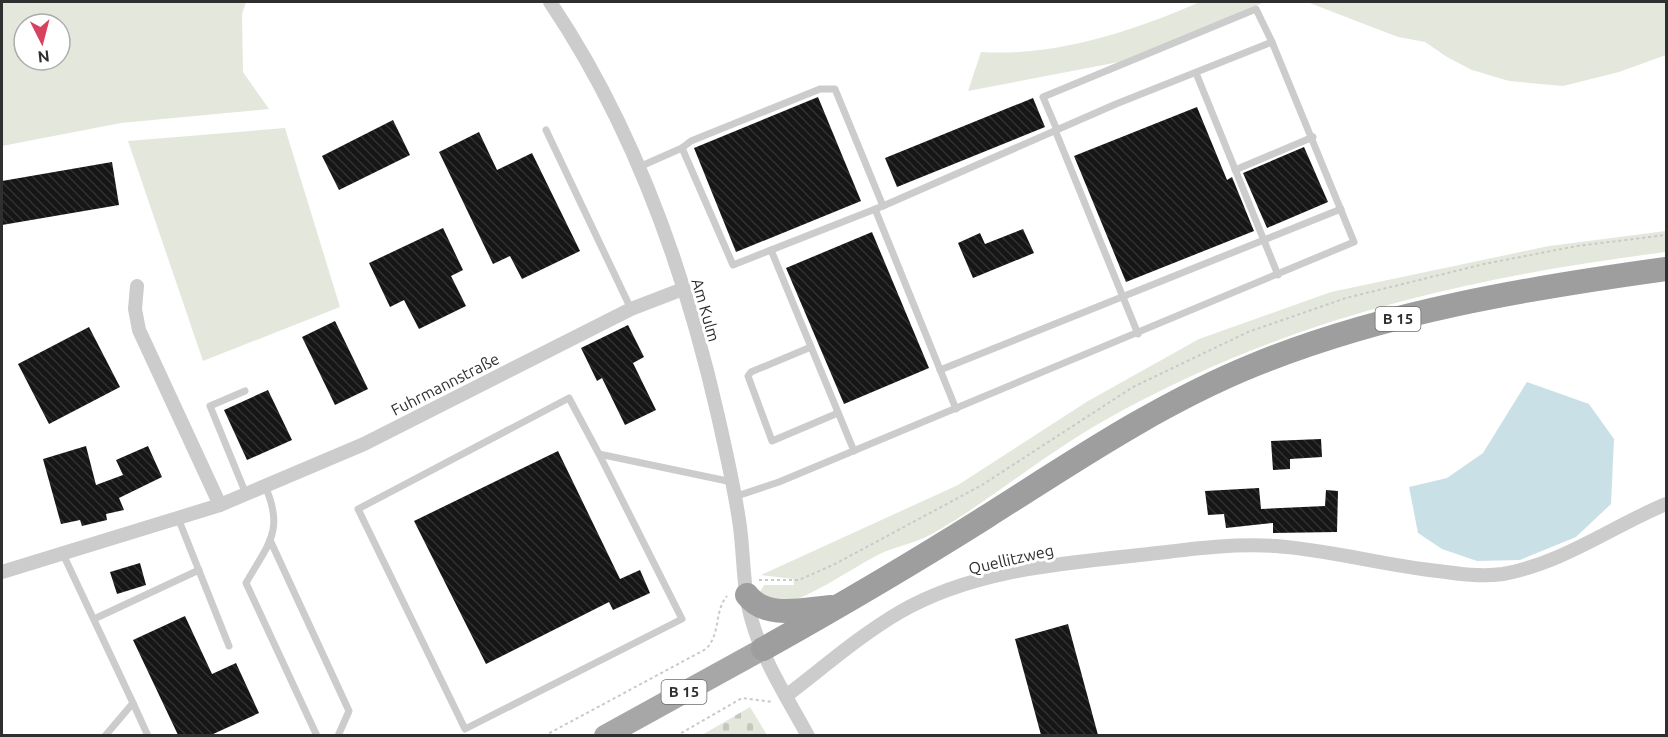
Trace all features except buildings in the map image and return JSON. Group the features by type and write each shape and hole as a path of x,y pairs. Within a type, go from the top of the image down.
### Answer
{"highway":[{"name":"B 15","path":"763,650 839,606 1116,434 1255,365 1349,332 1413,315 1582,281 1666,269"},
{"path":"746,593 760,606 776,611 839,606"}],"main road":[{"name":"B 15","path":"604,735 763,650"}],"street":[{"name":"Am Kulm","path":"550,2 579,45 658,213 683,289 714,398 732,482 746,593 752,622 763,650 808,735"},
{"path":"137,286 135,309 139,330 220,505"},
{"name":"Fuhrmannstraße","path":"2,572 220,505 364,444 631,309 683,289"},
{"name":"Quellitzweg","path":"786,696 900,612 940,594 990,578 1053,565 1202,548 1274,546 1465,575 1501,574 1532,567 1566,555 1666,504"}],"lane":[{"path":"734,497 779,482 956,410 1138,334 1278,275 1354,242 1313,137 1256,9 1089,76 1043,97 1138,334"},
{"path":"682,148 733,265 879,208 1056,130 1272,42"},
{"path":"1196,73 1278,275"},
{"path":"638,168 682,148 691,141 820,89 835,89 956,410"},
{"path":"546,130 631,309"},
{"path":"1235,170 1313,137"},
{"path":"940,370 1341,209"},
{"path":"771,250 854,451"},
{"path":"811,347 751,372 748,376 772,441 838,413"},
{"path":"245,391 210,406 246,494"},
{"path":"457,735 682,619 569,398 358,509 465,729"},
{"path":"599,454 732,482"},
{"path":"265,486 275,507 276,527 246,583 316,735"},
{"path":"178,518 228,646"},
{"path":"270,540 349,711 338,735"},
{"path":"62,552 148,735"},
{"path":"94,619 199,570"},
{"path":"105,735 133,703"}],"path":[{"path":"544,735 661,675 712,643 725,597 746,593"},
{"path":"661,675 663,679"},
{"path":"676,735 742,698 771,702 786,696"}],"green space":[{"path":"2,2 246,2 242,14 243,72 269,109 121,123 2,146"},
{"path":"1200,2 1265,2 1119,62 968,91 981,52 1037,50 1093,40 1148,23"},
{"path":"1307,2 1666,2 1666,55 1619,72 1563,86 1509,81 1472,70 1425,42 1398,37"},
{"path":"285,128 340,307 203,361 128,141"},
{"path":"1666,231 1666,252 1592,262 1449,290 1309,329 1241,355 1173,384 1107,419 929,536 879,554 815,591 779,606 760,592 764,585 794,585 793,579 761,575 958,485 1088,401 1199,339 1331,292 1549,246"},
{"path":"750,707 767,735 702,735"}],"water":[{"path":"1527,382 1589,404 1614,439 1611,504 1576,537 1520,560 1477,561 1442,549 1418,533 1409,487 1447,478 1483,453"}]}
